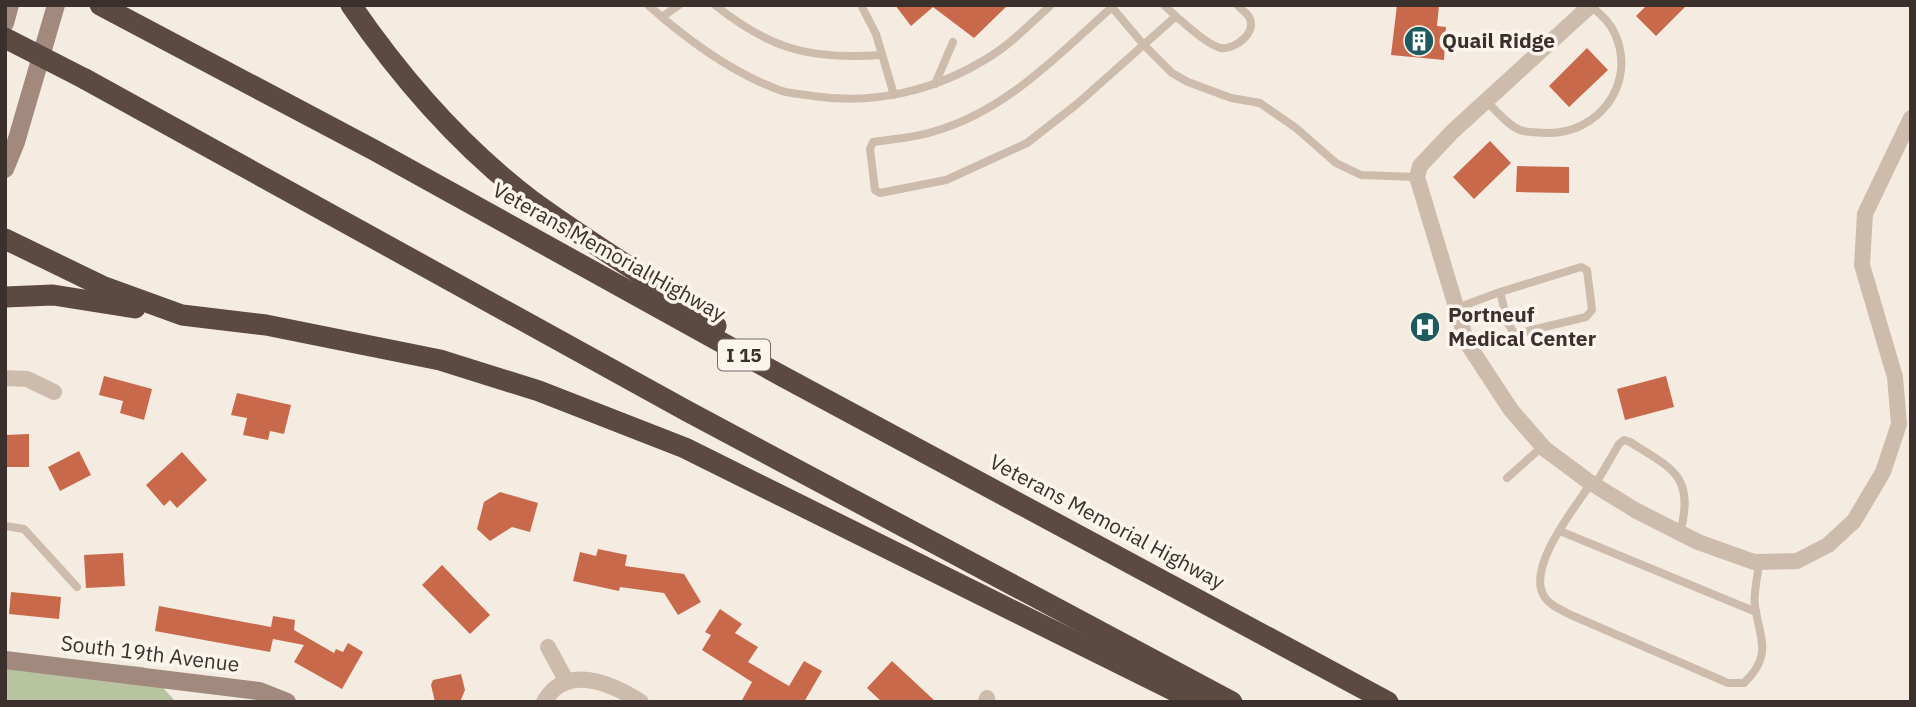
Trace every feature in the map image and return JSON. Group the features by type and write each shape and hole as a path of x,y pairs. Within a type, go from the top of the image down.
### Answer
{"highway":[{"name":"Veterans Memorial Highway","path":"100,5 374,150 782,376 1388,702"},
{"path":"351,5 386,56 469,148 529,198 602,251 680,300 782,376"},
{"path":"5,38 85,79 687,411 1232,702"},
{"path":"5,239 102,286 181,315"},
{"path":"5,297 53,295 266,325 440,360 539,391 697,454 1197,702"}],"street":[{"path":"5,23 10,5"},
{"path":"5,170 16,142 56,5"},
{"path":"1591,5 1452,132 1420,166 1417,177 1467,343 1511,410 1543,446 1593,484 1635,510 1698,542 1759,562 1797,561 1828,545 1854,521 1883,472 1899,424 1895,377 1861,265 1865,214 1911,118"},
{"path":"5,378 27,379 54,392"},
{"path":"548,647 566,680"},
{"name":"South 19th Avenue","path":"5,660 259,691 287,702"},
{"path":"544,702 548,694 566,680 586,679 623,691 640,702"}],"lane":[{"path":"648,5 662,18 739,72 784,92 842,100 894,95 935,84 961,73 988,58 1020,34 1051,5"},
{"path":"662,18 679,5"},
{"path":"715,5 765,40 795,50 844,58 882,55"},
{"path":"861,5 876,34 894,95"},
{"path":"1164,5 1175,17 1217,48 1228,49 1238,45 1247,36 1251,23 1249,17 1237,5"},
{"path":"1487,102 1511,124 1530,132 1561,133 1594,119 1612,100 1621,78 1621,51 1609,22 1591,5"},
{"path":"1175,17 1143,44 1077,104 1027,143 946,180 880,193 875,190 870,149 873,142 931,133 967,120 1004,100 1111,6 1143,44 1172,73 1188,82 1231,98 1260,103 1296,128 1336,163 1361,175 1417,177"},
{"path":"935,84 953,42"},
{"path":"1457,308 1500,292 1581,267 1587,270 1592,310 1586,317 1574,321 1513,332 1500,292"},
{"path":"1680,533 1686,509 1679,477 1669,467 1624,440 1560,531 1542,563 1539,582 1544,597 1554,607 1728,683 1744,683 1762,660 1763,640 1754,592 1759,562"},
{"path":"1507,478 1543,446"},
{"path":"5,526 24,529 77,587"},
{"path":"1560,531 1756,612"}],"green space":[{"path":"5,654 144,667 176,702 5,702"}],"building":[{"path":"895,5 1008,5 974,38 933,7 911,26"},
{"name":"Quail Ridge","path":"1397,5 1439,5 1437,26 1446,27 1444,60 1391,55"},
{"path":"1647,5 1687,5 1656,36 1636,16"},
{"path":"1587,48 1608,70 1569,107 1549,86"},
{"path":"1490,141 1511,163 1474,199 1453,177"},
{"path":"1517,166 1569,167 1569,193 1516,192"},
{"path":"104,376 152,389 144,420 120,413 123,401 99,395"},
{"path":"1666,376 1674,407 1625,420 1617,389"},
{"path":"237,393 291,405 284,434 270,431 268,440 243,435 247,418 231,415"},
{"path":"29,434 29,467 5,467 5,435"},
{"path":"79,451 91,475 60,491 48,467"},
{"path":"182,452 207,480 177,508 170,500 164,506 146,485"},
{"path":"500,492 538,503 530,532 512,527 490,541 477,529 484,502"},
{"path":"598,549 627,555 625,566 684,574 701,602 678,615 664,593 620,587 619,591 573,581 580,552 596,556"},
{"path":"123,553 125,586 86,588 84,555"},
{"path":"442,565 490,615 470,634 422,585"},
{"path":"11,592 61,597 59,619 9,614"},
{"path":"159,606 271,627 273,616 295,620 294,630 334,653 336,649 343,652 348,643 363,652 342,689 294,662 304,645 273,639 270,652 155,631"},
{"path":"720,609 742,624 735,633 758,647 748,662 789,686 804,661 822,671 804,702 741,702 752,682 702,650 711,635 705,632"},
{"path":"892,661 936,702 882,702 867,688"},
{"path":"461,674 465,690 460,702 435,702 431,685 433,680"}],"place":[{"name":"Quail Ridge","path":"1419,41"},
{"name":"Portneuf Medical Center","path":"1425,327"}]}
